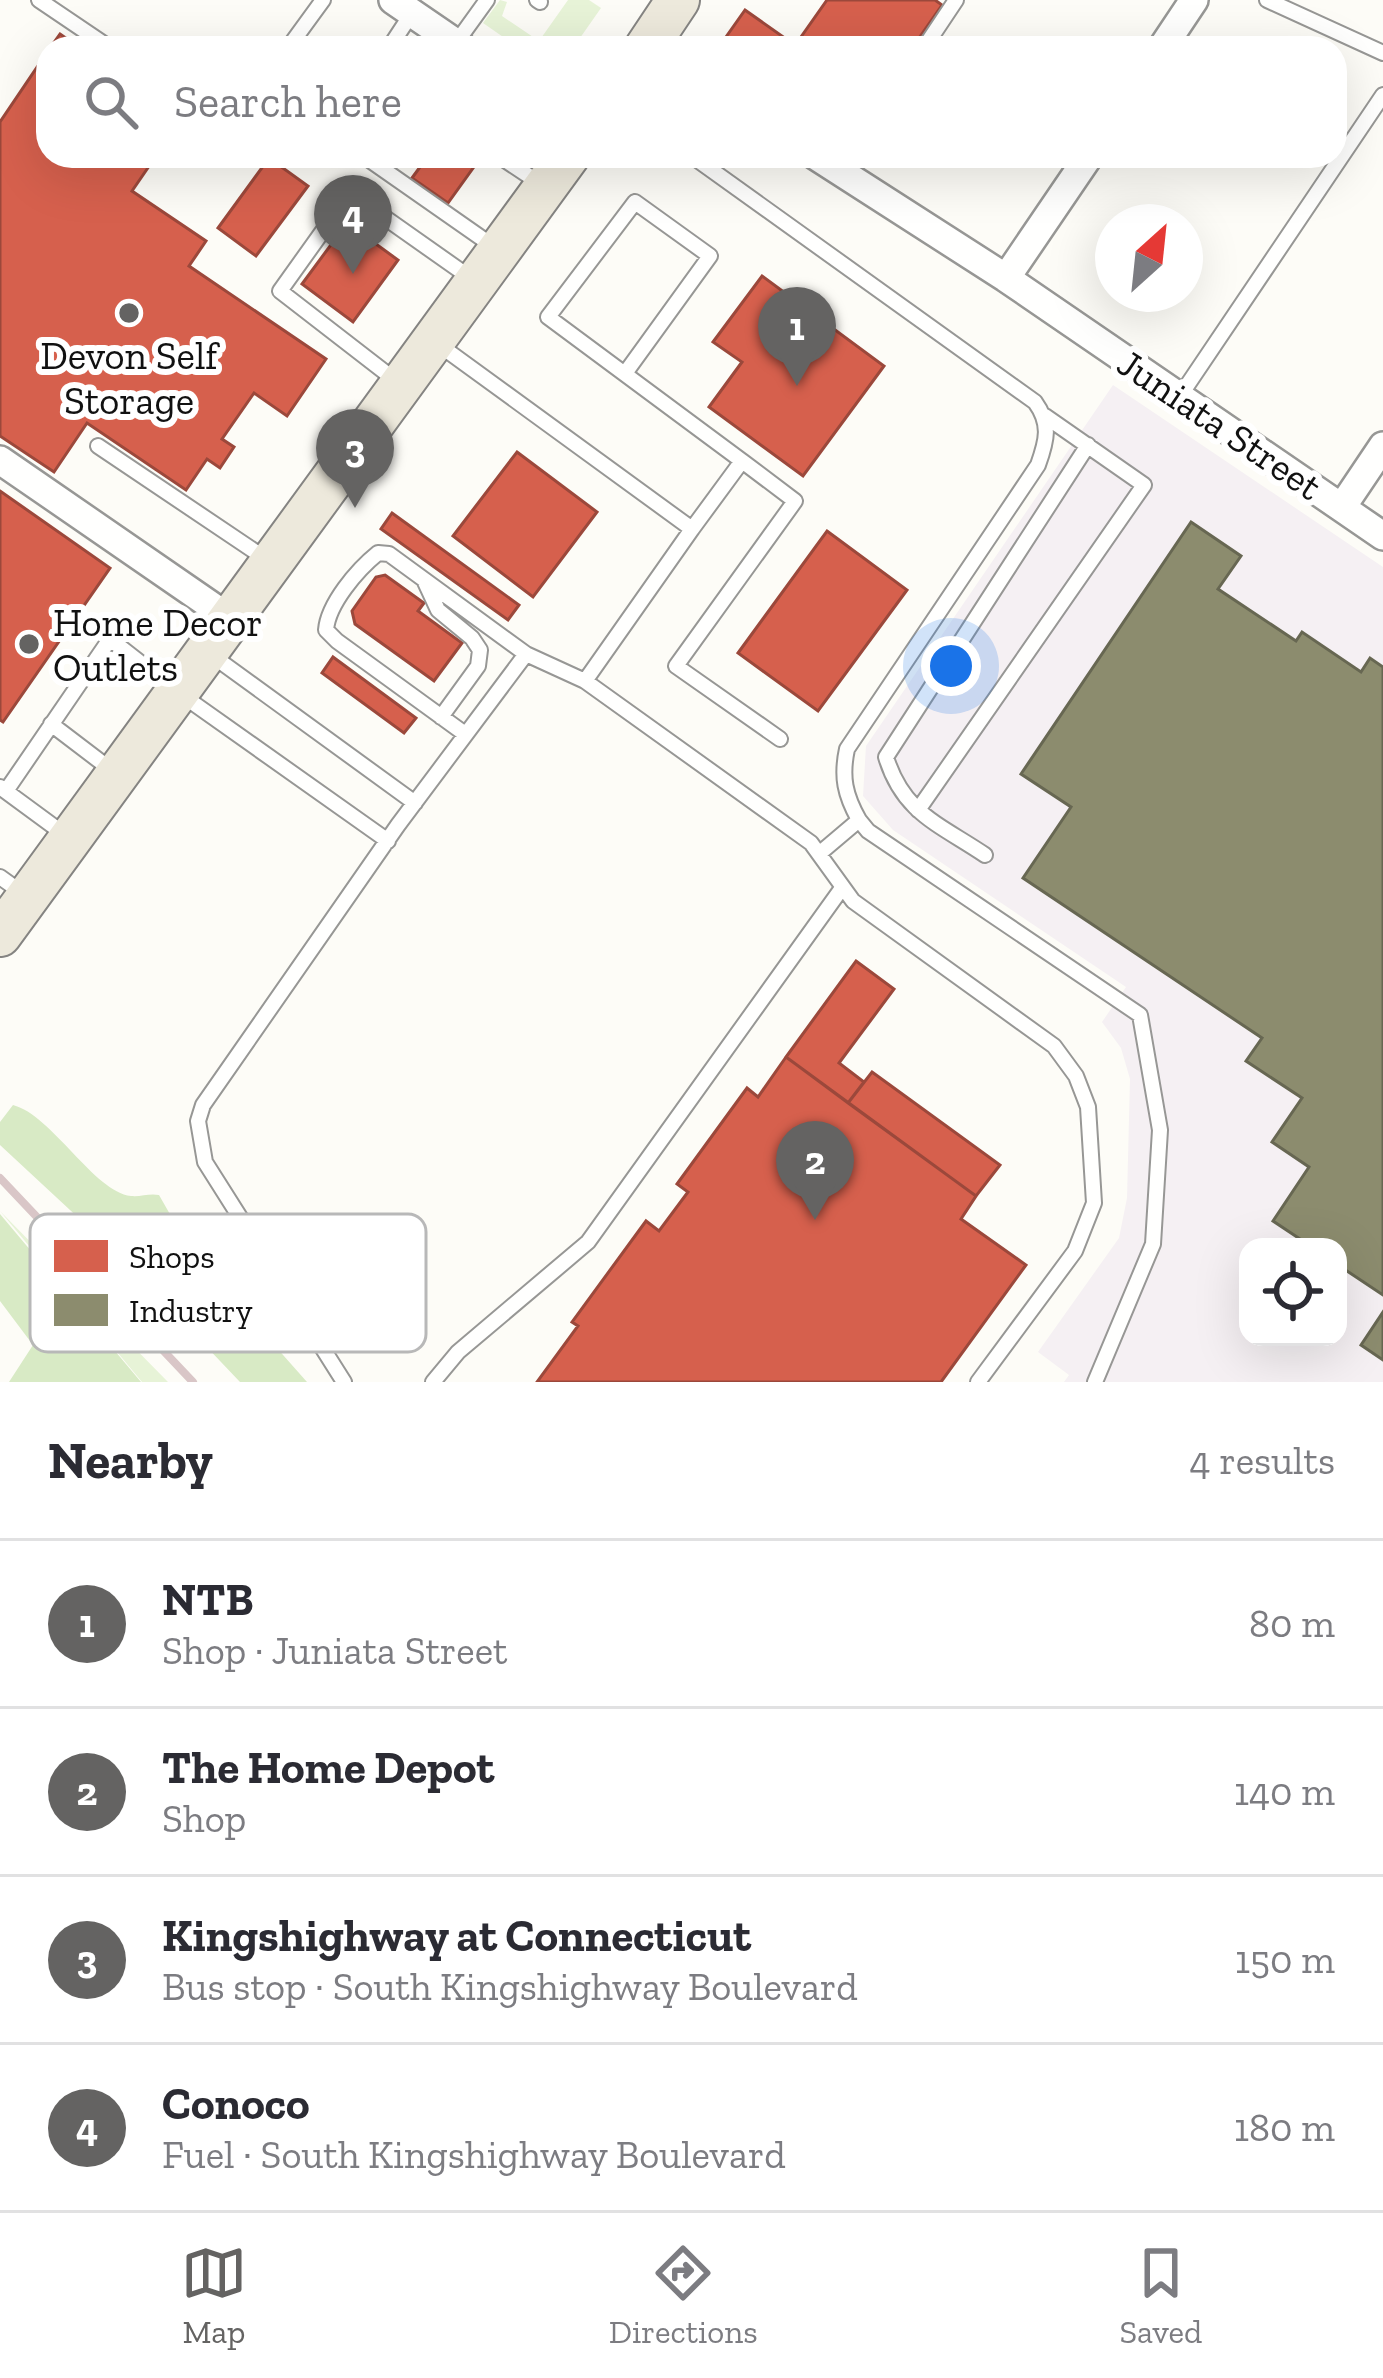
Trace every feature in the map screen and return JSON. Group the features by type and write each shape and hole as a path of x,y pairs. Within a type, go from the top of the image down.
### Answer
{"main road":[{"path":"654,36 678,0"},
{"path":"0,935 14,887 71,839 556,171"}],"street":[{"path":"1170,36 1194,0"},
{"path":"403,7 446,36"},
{"name":"Juniata Street","path":"853,168 1383,536"},
{"path":"1006,278 1081,168"},
{"path":"1342,507 1383,446"},
{"path":"0,460 220,636"}],"lane":[{"path":"40,0 92,36"},
{"path":"297,36 323,0"},
{"path":"465,36 487,0"},
{"path":"932,36 956,0"},
{"path":"1267,0 1346,36"},
{"path":"392,36 403,7"},
{"path":"1347,37 1383,53"},
{"path":"1347,149 1383,95"},
{"path":"378,168 488,266"},
{"path":"709,168 1144,484 918,810"},
{"path":"1180,397 1334,168"},
{"path":"402,386 280,291 338,209 350,193 488,266"},
{"path":"626,372 710,256 635,202 548,317 795,501 676,665 780,739"},
{"path":"434,341 692,529"},
{"path":"1046,416 1048,440 1038,465 848,749 842,771 847,799 868,831 1140,1015 1160,1130 1153,1244 1095,1382"},
{"path":"98,446 273,563"},
{"path":"985,856 918,810 896,787 886,757 1088,446"},
{"path":"585,681 742,461"},
{"path":"466,734 326,630 327,616 378,553 389,554 526,654 585,681 820,853 853,902 1043,1036 1076,1076 1088,1107 1094,1203 1086,1228 1075,1251 977,1382"},
{"path":"424,580 438,610 472,638 481,657 441,717"},
{"path":"220,636 415,803"},
{"path":"71,839 3,789 110,639 388,841"},
{"path":"238,1214 205,1162 198,1121 202,1105 526,654"},
{"path":"51,724 118,775"},
{"path":"820,853 859,820"},
{"path":"434,1382 458,1352 588,1242 842,888"},
{"path":"325,1352 344,1382"}],"shaded area":[{"path":"1113,385 1383,567 1383,1382 1064,1382 1069,1375 1038,1352 1119,1238 1127,1198 1130,1079 1121,1048 1102,1022 1126,987 893,830 863,796 866,746"}],"green space":[{"path":"500,0 507,2 502,16 532,36 502,36 483,23"},
{"path":"568,0 589,0 601,8 581,36 543,36"},
{"path":"13,1105 28,1112 102,1182 131,1196 159,1195 170,1214 74,1214 0,1145 0,1122"},
{"path":"0,1214 30,1250 30,1341 0,1301"},
{"path":"30,1350 116,1352 141,1382 9,1382"},
{"path":"117,1352 139,1352 168,1382 142,1382"},
{"path":"212,1352 280,1352 307,1382 240,1382"}],"building: Shops":[{"path":"827,0 935,0 942,5 920,36 802,36"},
{"path":"745,10 782,36 727,36"},
{"name":"Devon Self Storage","path":"36,69 36,168 148,168 132,191 206,241 189,266 326,359 287,416 254,393 222,439 234,447 220,468 207,459 186,490 87,423 54,472 0,436 0,122"},
{"path":"262,168 283,168 308,186 256,256 218,228"},
{"path":"419,168 473,168 448,203 412,178"},
{"path":"347,223 398,260 353,322 302,284"},
{"path":"762,276 884,366 803,476 709,407 742,362 713,342"},
{"path":"517,452 597,512 533,597 453,536"},
{"name":"Home Decor Outlets","path":"0,491 110,568 3,722 0,720"},
{"path":"392,513 519,605 508,620 381,529"},
{"path":"827,531 907,590 818,711 738,653"},
{"path":"385,575 424,603 418,611 462,643 434,681 355,624 352,611 376,577"},
{"path":"333,657 416,718 404,733 322,673"},
{"path":"856,961 894,989 839,1063 864,1082 848,1103 786,1057"},
{"path":"786,1057 976,1196 961,1219 1026,1265 941,1382 537,1382 578,1326 572,1322 646,1221 659,1231 688,1192 677,1184 747,1088 758,1097"},
{"path":"872,1072 1000,1165 976,1196 848,1103"}],"building: Industry":[{"path":"1191,522 1241,556 1218,589 1296,641 1302,632 1361,672 1370,658 1383,667 1383,1295 1347,1271 1347,1238 1298,1238 1273,1221 1309,1167 1272,1142 1302,1098 1246,1061 1262,1038 1023,878 1071,807 1021,774"},
{"path":"1383,1312 1383,1360 1361,1345"}],"railway":[{"path":"0,1178 34,1214"},
{"path":"165,1352 193,1382"}],"place":[{"name":"Conoco","path":"353,274"},
{"name":"Devon Self Storage","path":"129,313"},
{"name":"NTB","path":"797,386"},
{"name":"Kingshighway at Connecticut","path":"355,508"},
{"name":"Home Decor Outlets","path":"29,644"},
{"name":"The Home Depot","path":"815,1220"}]}
